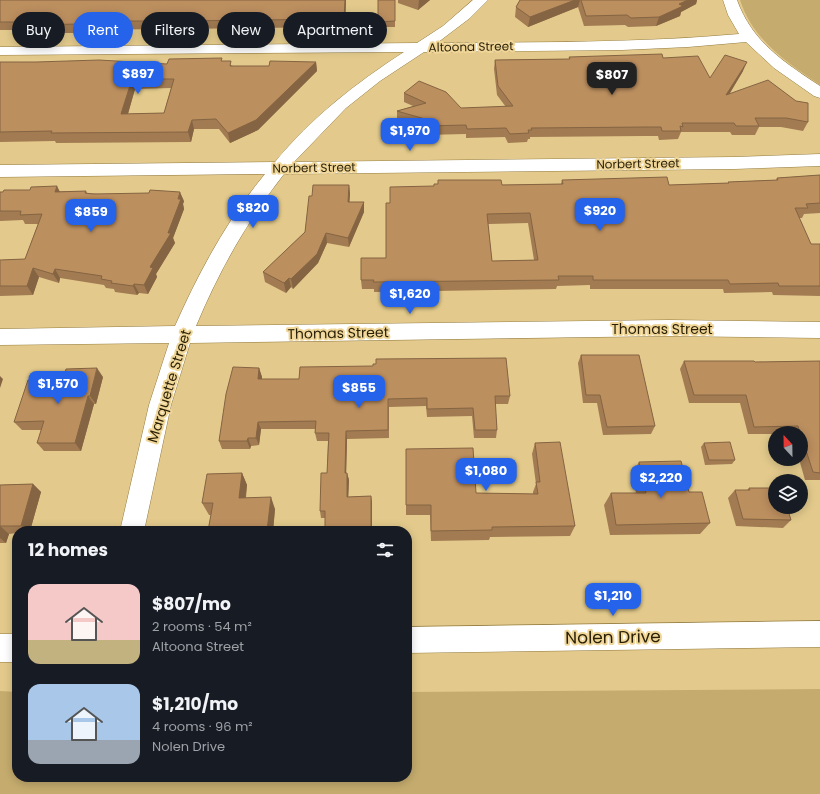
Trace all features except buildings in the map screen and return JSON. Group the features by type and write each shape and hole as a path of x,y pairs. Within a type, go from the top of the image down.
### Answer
{"street":[{"name":"Marquette Street","path":"133,526 166,386 182,335 200,293 225,246 246,212 301,142 348,97 462,17 481,0"},
{"path":"730,0 739,22 750,37 768,55 820,93"},
{"name":"Altoona Street","path":"0,51 630,46 750,37"},
{"name":"Norbert Street","path":"0,171 741,163 820,160"},
{"name":"Thomas Street","path":"0,337 662,328 820,330"},
{"name":"Nolen Drive","path":"412,640 820,634"},
{"path":"0,648 12,648"}],"shaded area":[{"path":"740,0 820,0 820,85 783,59 772,49 753,27"},
{"path":"820,689 820,794 0,794 0,691 12,692 12,782 412,782 412,692"}]}
